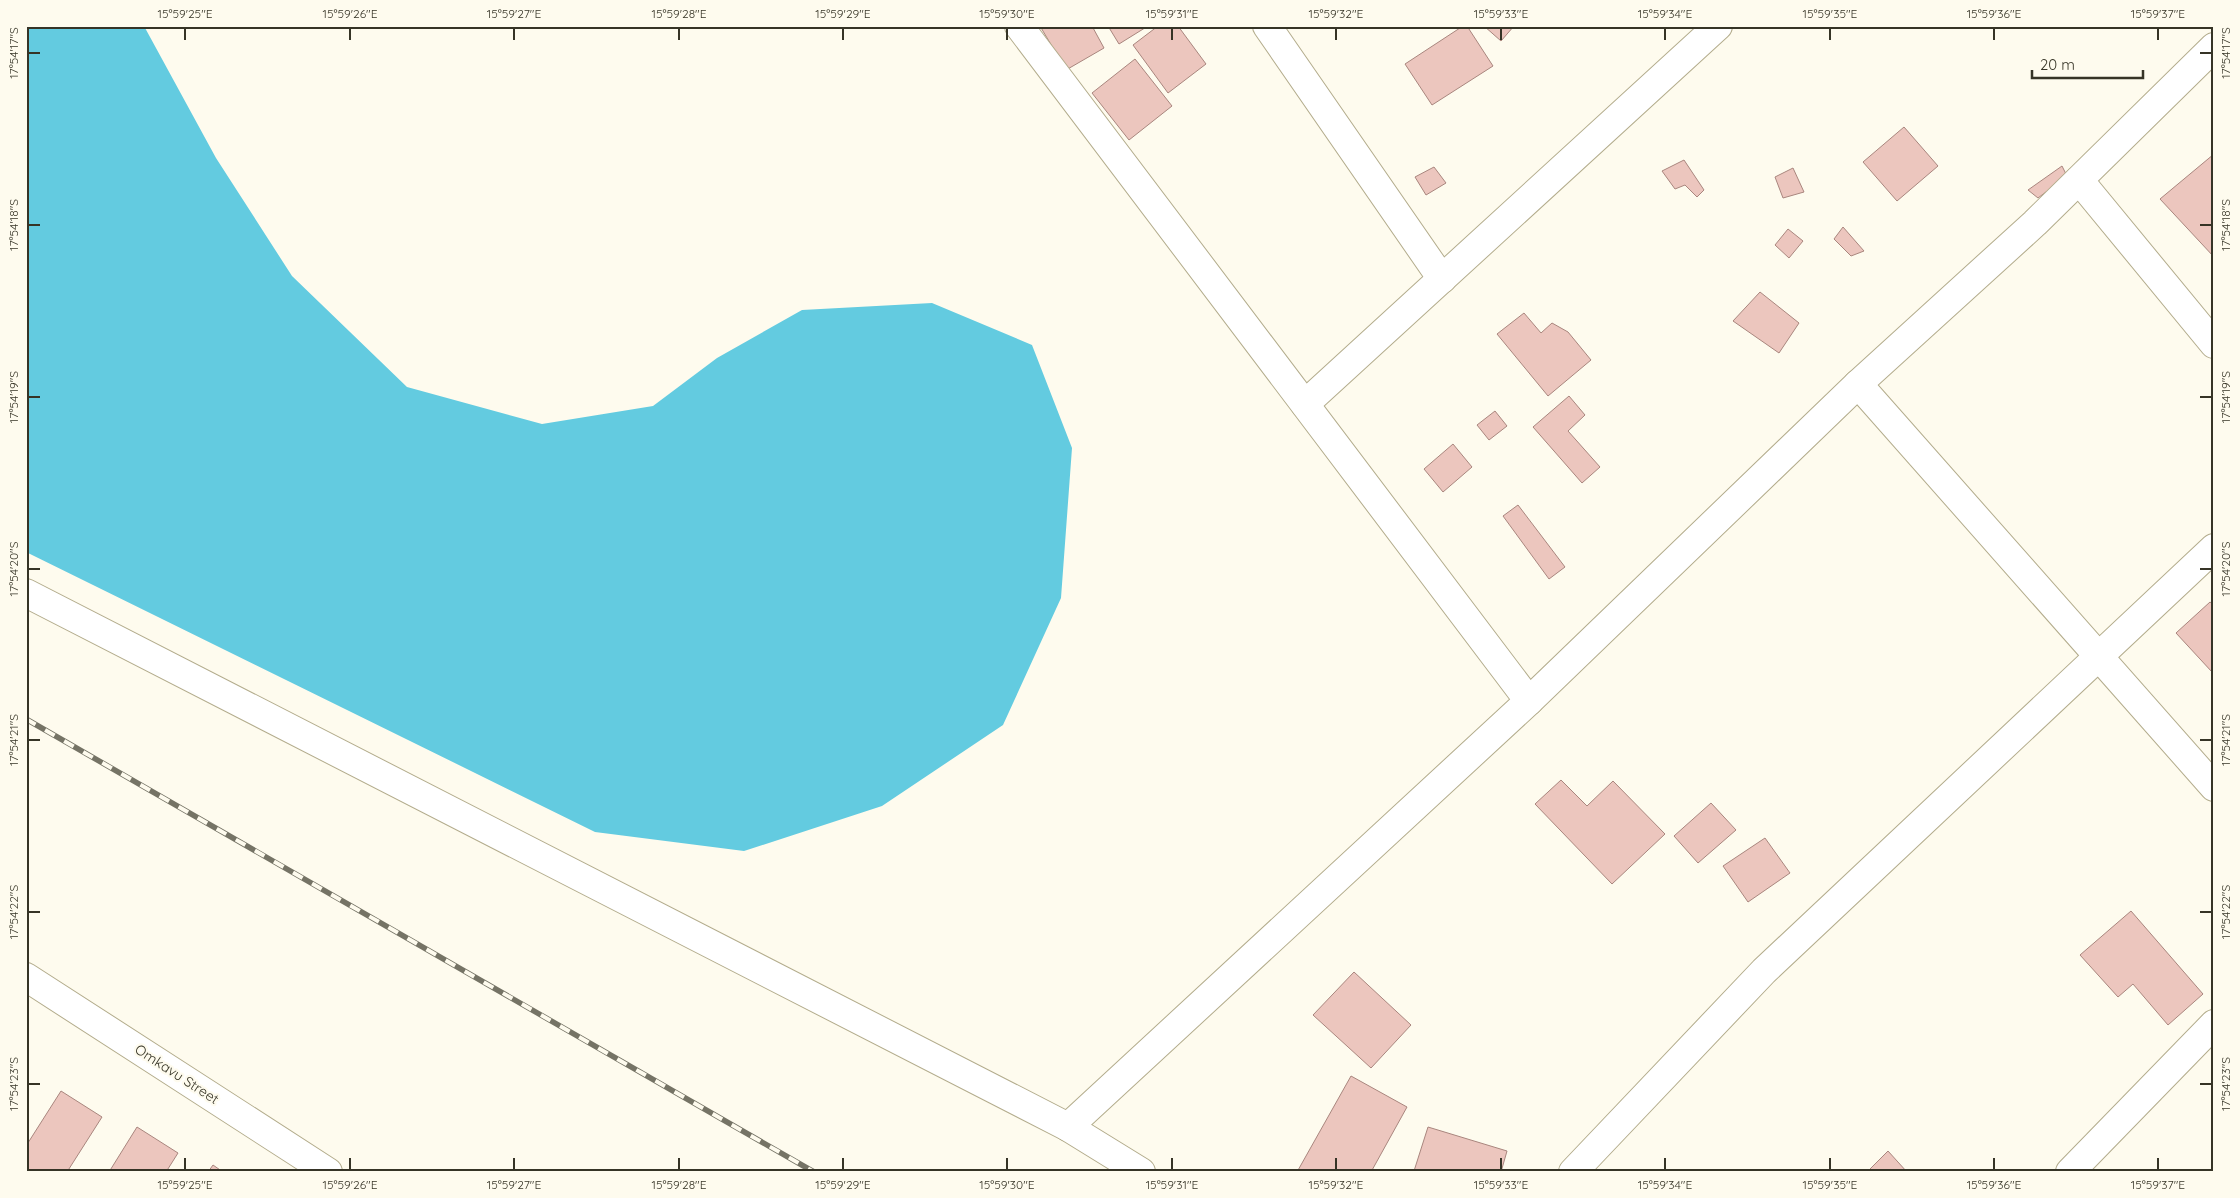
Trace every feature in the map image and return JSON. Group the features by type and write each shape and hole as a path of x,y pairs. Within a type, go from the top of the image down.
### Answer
{"street":[{"path":"1019,26 1529,701"},
{"path":"1267,26 1442,279"},
{"path":"1305,404 1718,26"},
{"path":"1068,1127 1529,701 1858,384 2079,180 2214,47"},
{"path":"2079,180 2214,344"},
{"path":"1858,384 2214,787"},
{"path":"1573,1172 1764,971 2097,655 2214,548"},
{"path":"26,593 1068,1127 1142,1172"},
{"name":"Omkavu Street","path":"26,976 328,1172"},
{"path":"2070,1172 2214,1024"}],"water":[{"path":"26,26 144,26 216,158 292,276 407,387 542,424 653,406 717,358 802,310 932,303 1032,345 1072,448 1061,598 1003,725 882,806 744,851 595,832 26,552"}],"building":[{"path":"1040,26 1092,26 1104,48 1066,70"},
{"path":"1108,26 1148,26 1119,44"},
{"path":"1158,26 1178,26 1206,64 1168,93 1133,45"},
{"path":"1463,26 1467,26 1493,66 1432,105 1405,64"},
{"path":"1484,26 1514,26 1501,41"},
{"path":"1135,59 1172,106 1129,140 1092,93"},
{"path":"1904,127 1938,166 1897,201 1863,162"},
{"path":"2214,154 2214,257 2160,199"},
{"path":"1684,160 1704,190 1697,197 1685,185 1675,189 1662,171"},
{"path":"2062,166 2067,176 2038,198 2028,190"},
{"path":"1434,167 1446,183 1426,195 1415,177"},
{"path":"1793,168 1804,192 1783,198 1775,177"},
{"path":"1843,227 1864,251 1851,256 1834,239"},
{"path":"1788,229 1803,241 1789,258 1775,245"},
{"path":"1760,292 1799,323 1779,353 1733,321"},
{"path":"1524,313 1541,333 1552,323 1568,332 1591,360 1548,396 1497,334"},
{"path":"1569,396 1585,415 1568,431 1600,467 1582,483 1533,427"},
{"path":"1495,411 1507,426 1489,440 1477,425"},
{"path":"1453,444 1472,467 1443,492 1424,469"},
{"path":"1518,505 1565,567 1549,579 1503,516"},
{"path":"2210,602 2214,605 2214,670 2212,672 2176,633"},
{"path":"1561,780 1587,806 1613,781 1665,834 1612,884 1535,804"},
{"path":"1711,803 1736,830 1698,863 1674,836"},
{"path":"1765,838 1790,873 1748,902 1723,866"},
{"path":"2131,911 2203,994 2168,1025 2133,984 2118,997 2080,955"},
{"path":"1354,972 1411,1025 1371,1068 1313,1015"},
{"path":"1351,1076 1407,1107 1371,1172 1297,1172"},
{"path":"61,1091 102,1117 67,1172 26,1172 26,1146"},
{"path":"137,1127 178,1153 166,1172 109,1172"},
{"path":"1428,1127 1507,1151 1501,1172 1414,1171"},
{"path":"1888,1151 1907,1172 1867,1172"},
{"path":"213,1165 223,1172 208,1172"}],"railway":[{"path":"26,719 814,1172"}]}
